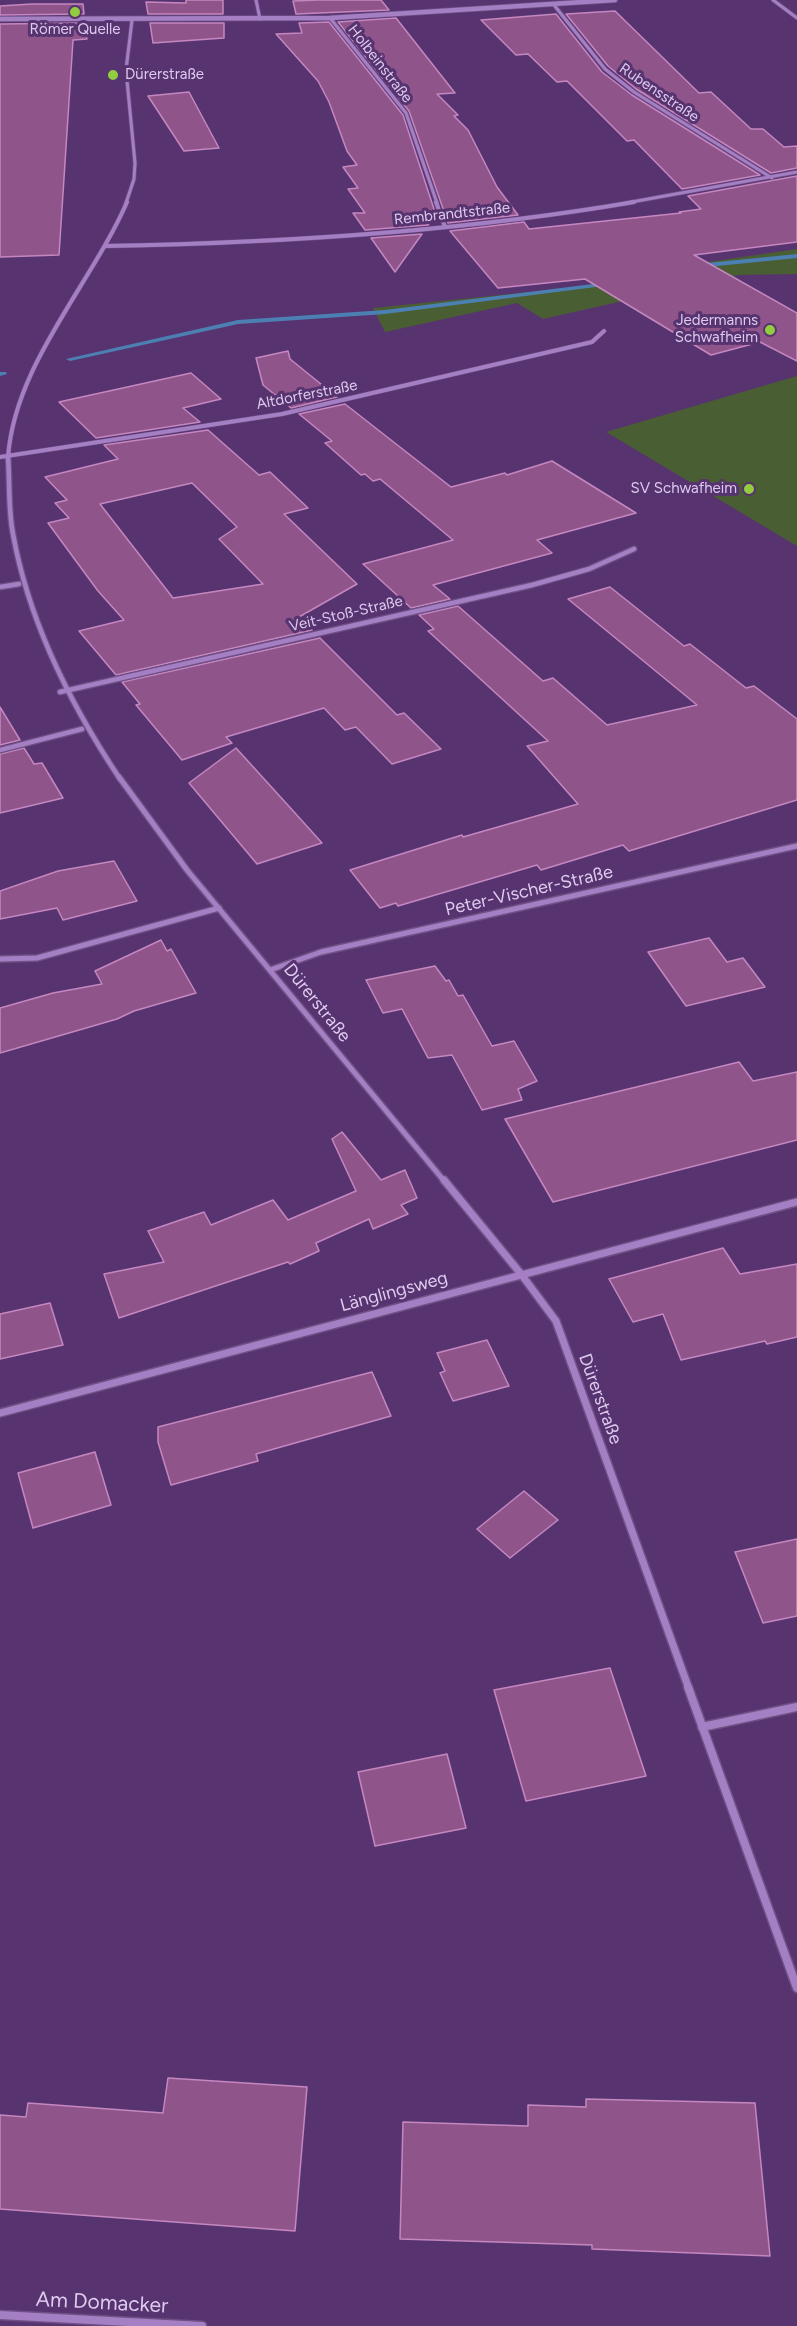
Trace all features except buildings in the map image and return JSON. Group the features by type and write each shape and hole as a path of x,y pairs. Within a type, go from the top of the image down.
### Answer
{"street":[{"path":"256,0 260,20"},
{"path":"0,19 330,18 615,0"},
{"path":"773,0 797,18"},
{"name":"Rubensstraße","path":"555,5 605,69 659,108 772,178"},
{"name":"Holbeinstraße","path":"330,18 406,113 445,227"},
{"path":"49,667 19,584 10,548 6,506 8,456 14,416 43,349 98,262 131,193 136,156 126,66 132,20"},
{"name":"Rembrandtstraße","path":"105,246 271,243 445,227 615,207 797,172"},
{"name":"Altdorferstraße","path":"8,456 304,410 592,342 604,331"},
{"path":"0,457 8,456"},
{"name":"Veit-Stoß-Straße","path":"60,692 532,585 589,569 634,549"},
{"path":"0,587 19,584"},
{"name":"Dürerstraße","path":"56,683 82,729 147,822 521,1274 556,1321 797,1988"},
{"path":"0,750 82,729"},
{"name":"Peter-Vischer-Straße","path":"270,970 321,952 797,846"},
{"path":"0,959 37,958 219,908"},
{"name":"Länglingsweg","path":"0,1413 797,1202"},
{"path":"702,1727 797,1707"},
{"name":"Am Domacker","path":"0,2315 202,2326"}],"green space":[{"path":"797,249 797,274 738,275 543,319 517,303 385,332 373,308 598,285 640,272"},
{"name":"SV Schwafheim","path":"797,376 797,546 606,432"}],"waterway":[{"path":"697,266 797,256"},
{"path":"70,359 238,322 385,312 609,284"}],"place":[{"name":"Römer Quelle","path":"75,12"},
{"name":"Dürerstraße","path":"113,75"},
{"name":"Jedermanns Schwafheim","path":"770,330"},
{"name":"SV Schwafheim","path":"749,489"}]}
